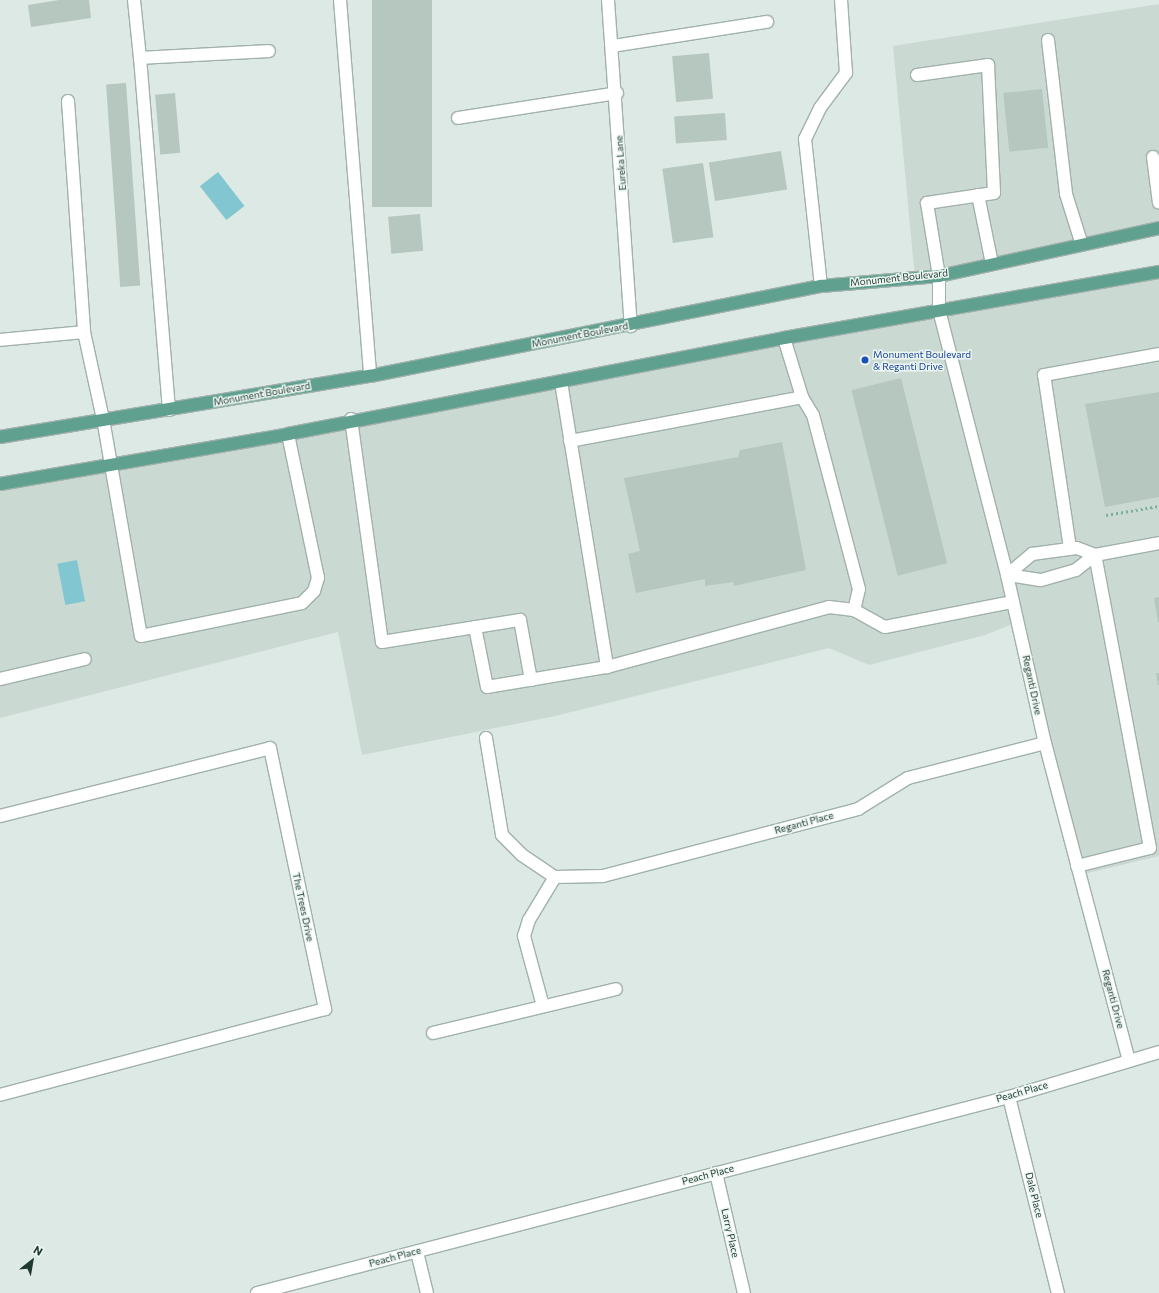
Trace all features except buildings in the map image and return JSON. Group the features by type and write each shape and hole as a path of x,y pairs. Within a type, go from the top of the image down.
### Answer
{"main road":[{"name":"Monument Boulevard","path":"0,437 370,376 631,326 821,286 939,276 1159,228"},
{"path":"0,484 288,434 351,418 561,382 784,338 1159,272"}],"street":[{"path":"134,0 169,410"},
{"path":"340,0 370,376"},
{"name":"Eureka Lane","path":"608,0 617,93 631,326"},
{"path":"821,286 805,139 820,108 846,73 841,0"},
{"path":"613,46 767,22"},
{"path":"1048,40 1066,194 1082,245"},
{"path":"140,58 269,51"},
{"path":"917,75 988,65 994,193 978,195 992,264"},
{"path":"458,118 617,93"},
{"path":"68,101 84,332 103,419 109,466 141,636 302,602 314,591 318,578 288,434"},
{"path":"1152,157 1159,203"},
{"name":"Reganti Drive","path":"978,195 927,203 939,276 939,310 1007,575 1045,743 1129,1060"},
{"path":"0,340 84,332"},
{"path":"784,338 802,397 813,415 859,589 854,610"},
{"path":"1070,548 1044,376 1159,354"},
{"path":"561,382 607,667"},
{"path":"570,441 802,397"},
{"path":"351,418 382,642 520,620 531,680"},
{"path":"1007,575 1032,554 1070,548 1095,555 1159,543"},
{"path":"1007,575 1040,580 1076,570 1095,555"},
{"path":"1077,866 1150,848 1095,555"},
{"path":"475,627 487,687 607,667 829,607 854,610 884,627 1013,602"},
{"path":"0,679 85,659"},
{"path":"486,738 502,835 522,855 555,877 529,920 524,936 543,1006"},
{"name":"Reganti Place","path":"555,877 604,876 858,809 908,778 1045,743"},
{"name":"The Trees Drive","path":"0,816 270,748 325,1009 0,1095"},
{"path":"433,1033 616,989"},
{"name":"Peach Place","path":"257,1293 1009,1097 1159,1052"},
{"name":"Dale Place","path":"1009,1097 1058,1293"},
{"name":"Larry Place","path":"716,1173 744,1293"},
{"path":"417,1252 427,1293"}],"path":[{"path":"1106,515 1159,506"}],"shaded area":[{"path":"1159,4 1159,228 915,278 893,46"},
{"path":"1159,272 1159,856 1080,875 1018,622 985,635 869,665 829,648 555,716 362,755 338,632 0,718 0,484"}],"water":[{"path":"218,172 244,206 226,220 200,186"},
{"path":"77,560 85,601 65,605 57,564"}],"place":[{"name":"Monument Boulevard & Reganti Drive","path":"865,360"}]}
